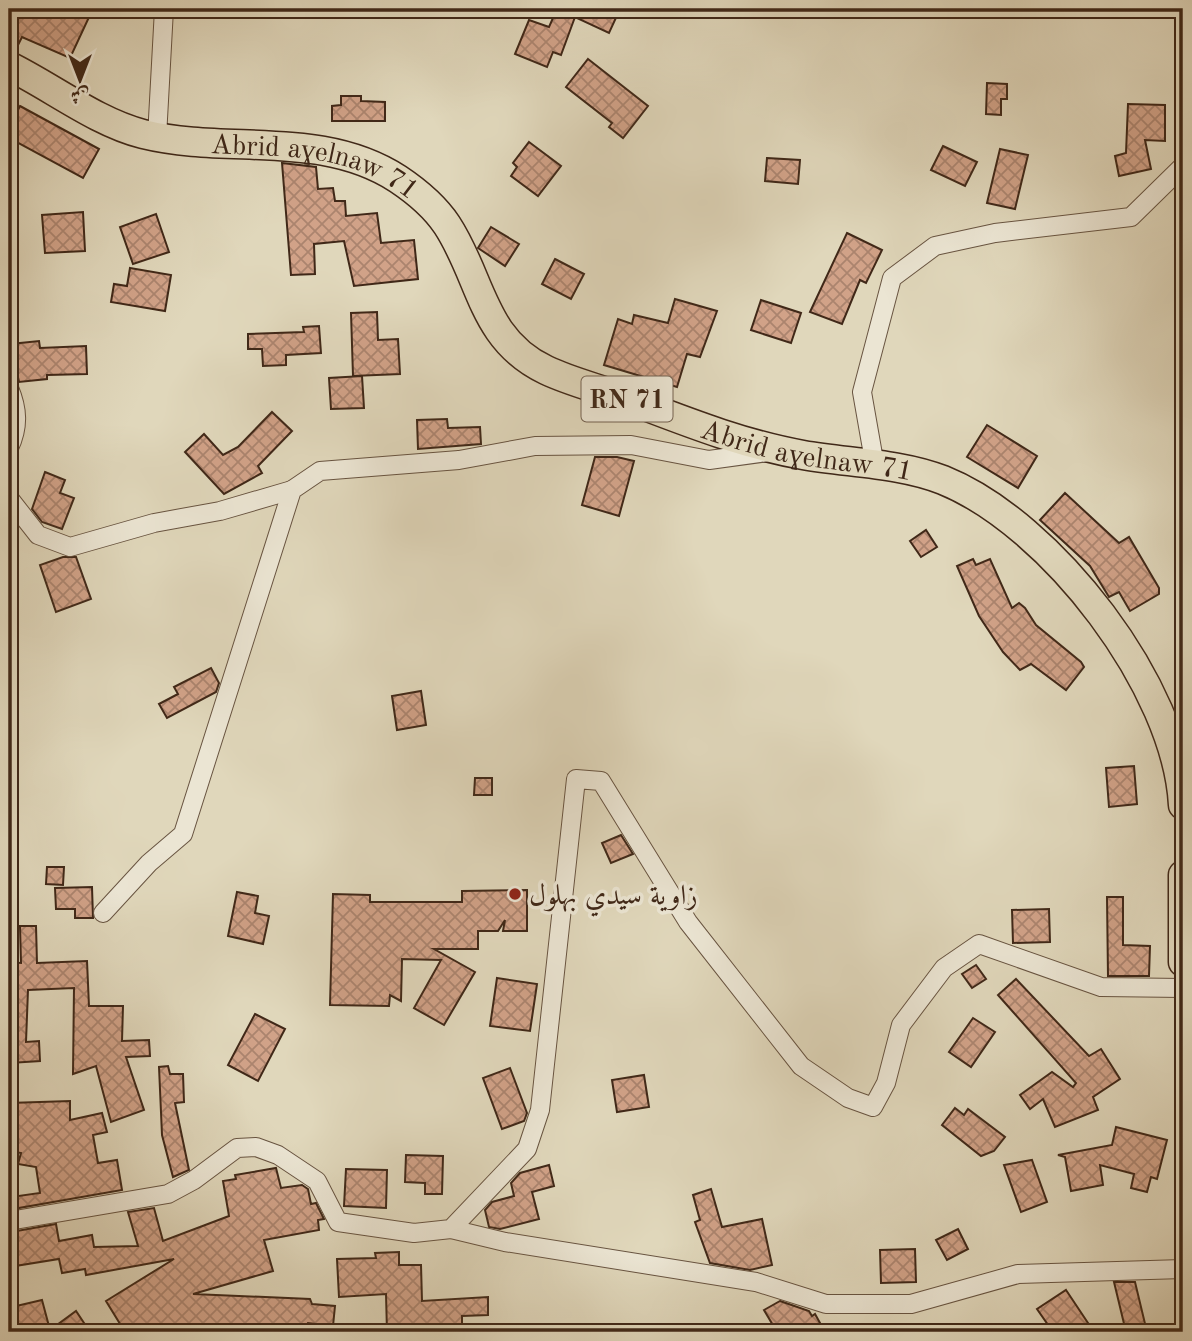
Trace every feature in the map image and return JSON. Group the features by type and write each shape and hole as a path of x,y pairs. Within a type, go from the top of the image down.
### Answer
{"main road":[{"name":"Abrid aɣelnaw 71","path":"9,66 138,133 197,143 316,149 371,165 398,179 428,202 447,225 490,317 524,358 549,372 688,422 782,450 913,471 965,490 1007,518 1064,571 1101,612 1138,668 1170,733 1179,766 1183,805"},
{"path":"1183,875 1183,962"}],"street":[{"path":"157,137 164,9"},
{"path":"875,466 862,392 892,278 934,246 995,233 1131,217 1183,166"},
{"path":"9,388 15,403 17,432 9,447"},
{"path":"9,498 38,535 70,547 154,523 220,511 292,490 320,471 459,460 535,446 631,445 709,460 782,450"},
{"path":"103,913 149,863 183,834 292,490"},
{"path":"451,1229 527,1149 540,1110 576,779 601,781 688,922 801,1066 849,1098 873,1107 886,1083 901,1025 944,968 979,944 1101,987 1183,988"},
{"path":"9,1221 168,1194 194,1180 237,1148 256,1147 278,1155 317,1181 338,1222 414,1233 451,1229 505,1242 756,1282 826,1304 911,1304 1018,1274 1183,1269"}],"building":[{"path":"9,9 75,9 90,15 70,58 22,37 15,51 9,49"},
{"path":"557,9 620,9 609,33 575,17 561,55 553,52 547,67 515,54 529,20 549,27"},
{"path":"588,59 648,106 623,138 609,127 612,123 566,87"},
{"path":"987,83 1007,84 1007,99 1001,99 1001,115 986,114"},
{"path":"341,96 361,96 361,101 385,102 385,121 332,121 332,106 341,105"},
{"path":"1128,104 1165,105 1165,141 1145,140 1151,169 1119,176 1115,156 1126,153"},
{"path":"20,106 99,149 83,178 9,138 9,127"},
{"path":"529,142 561,166 538,196 511,176 517,167 513,163"},
{"path":"943,146 977,162 965,186 931,170"},
{"path":"1000,149 1028,155 1015,209 987,203"},
{"path":"767,158 800,160 798,184 765,181"},
{"path":"282,163 316,167 318,189 333,188 335,201 345,201 346,216 377,213 381,243 414,240 418,279 354,286 344,241 314,244 315,274 291,275"},
{"path":"83,212 85,251 45,253 42,215"},
{"path":"156,214 169,252 133,264 120,227"},
{"path":"491,227 519,244 505,266 478,248"},
{"path":"847,233 882,250 866,283 860,280 842,324 810,312"},
{"path":"555,259 584,274 571,299 542,284"},
{"path":"130,268 171,275 165,311 111,302 114,284 127,286"},
{"path":"675,299 717,311 700,357 687,354 677,387 604,365 618,319 632,324 634,315 668,323"},
{"path":"761,300 801,313 791,343 751,330"},
{"path":"377,312 378,340 398,339 400,374 353,376 351,313"},
{"path":"319,326 321,353 286,355 286,365 263,366 262,349 248,349 248,334 304,332 303,327"},
{"path":"39,341 40,348 86,346 87,374 47,375 47,379 19,382 11,344"},
{"path":"362,376 364,408 331,409 329,378"},
{"path":"272,412 292,431 258,466 262,473 224,494 185,452 204,434 223,455 238,447"},
{"path":"447,419 448,428 480,427 481,444 418,449 417,420"},
{"path":"987,425 1037,456 1018,488 967,457"},
{"path":"595,457 617,457 634,461 619,516 582,505"},
{"path":"45,472 65,480 60,493 74,498 62,529 42,522 32,509"},
{"path":"1065,493 1119,543 1129,537 1159,588 1159,594 1130,611 1119,592 1109,597 1090,566 1040,520"},
{"path":"926,530 937,547 921,557 910,541"},
{"path":"63,557 76,557 91,599 56,612 40,565"},
{"path":"973,559 976,565 990,559 1012,608 1019,603 1036,625 1081,662 1084,667 1066,690 1031,664 1020,670 1003,652 979,616 957,566"},
{"path":"211,668 219,683 216,692 167,718 159,704 178,694 174,687"},
{"path":"421,691 426,725 397,730 392,696"},
{"path":"1134,766 1137,804 1109,807 1106,768"},
{"path":"475,778 492,778 492,795 474,795"},
{"path":"621,835 633,854 611,863 602,843"},
{"path":"47,867 64,867 63,885 46,884"},
{"path":"92,887 93,918 75,918 75,909 56,909 55,888"},
{"path":"527,890 527,931 503,931 505,920 498,931 478,931 478,949 434,949 475,972 444,1025 414,1008 441,960 402,959 401,1001 390,995 389,1006 330,1005 333,894 370,895 370,902 462,902 462,891"},
{"path":"237,892 258,896 255,913 269,916 263,944 228,936"},
{"path":"1107,897 1123,897 1123,945 1150,946 1149,976 1108,976"},
{"path":"1049,909 1050,942 1013,943 1012,910"},
{"path":"20,926 36,926 37,963 87,961 89,1006 123,1006 122,1041 149,1040 150,1056 126,1057 144,1110 111,1122 96,1066 73,1074 74,988 28,990 26,1042 39,1041 40,1061 10,1063 9,1030 12,1029 14,982 9,982 9,962 21,963"},
{"path":"976,965 986,979 972,988 962,974"},
{"path":"497,978 537,984 530,1031 490,1026"},
{"path":"1016,979 1089,1056 1101,1049 1120,1079 1093,1097 1098,1110 1055,1127 1043,1099 1030,1109 1020,1095 1052,1072 1073,1087 1076,1083 998,995"},
{"path":"255,1014 285,1029 258,1081 228,1065"},
{"path":"973,1018 995,1032 971,1067 949,1052"},
{"path":"168,1066 170,1074 183,1074 184,1102 175,1103 189,1170 173,1177 162,1135 159,1067"},
{"path":"510,1068 527,1113 524,1121 502,1129 483,1078"},
{"path":"644,1075 649,1107 617,1112 612,1080"},
{"path":"70,1101 70,1120 102,1113 107,1132 93,1135 98,1163 117,1160 122,1190 13,1209 11,1197 40,1193 36,1167 18,1164 21,1153 9,1151 9,1103"},
{"path":"955,1108 964,1115 968,1109 1005,1137 994,1151 981,1156 942,1125"},
{"path":"1116,1127 1167,1140 1157,1179 1151,1177 1147,1192 1131,1188 1134,1174 1100,1165 1103,1185 1071,1191 1065,1157 1058,1155 1112,1145"},
{"path":"406,1155 443,1156 442,1194 425,1194 425,1183 405,1182"},
{"path":"1032,1160 1047,1202 1021,1212 1004,1165"},
{"path":"549,1165 554,1186 532,1192 539,1219 500,1229 489,1227 485,1210 492,1202 514,1196 511,1183 520,1173"},
{"path":"276,1168 281,1188 302,1185 308,1189 311,1204 316,1203 324,1219 318,1220 319,1230 264,1240 273,1271 193,1294 310,1299 312,1304 335,1306 333,1326 308,1323 305,1331 248,1328 248,1332 125,1332 106,1301 174,1259 86,1275 85,1269 62,1273 59,1259 9,1267 11,1232 56,1224 59,1241 92,1235 94,1247 138,1246 128,1212 154,1208 163,1241 229,1216 223,1181 236,1179 235,1175"},
{"path":"346,1169 387,1170 386,1208 344,1206"},
{"path":"711,1189 722,1227 762,1219 772,1265 750,1270 710,1263 695,1222 700,1220 693,1195"},
{"path":"958,1229 968,1249 947,1260 936,1240"},
{"path":"915,1249 916,1282 881,1283 880,1250"},
{"path":"399,1252 399,1265 421,1265 422,1301 488,1297 488,1315 462,1316 462,1332 387,1332 386,1294 339,1297 337,1259 376,1258 375,1253"},
{"path":"1114,1282 1135,1282 1147,1332 1126,1332"},
{"path":"1066,1290 1094,1332 1053,1332 1037,1309"},
{"path":"42,1300 50,1330 76,1311 84,1323 71,1332 18,1332 12,1307"},
{"path":"780,1301 809,1311 812,1316 815,1314 825,1332 777,1332 764,1310"}],"place":[{"name":"زاوية سيدي بهلول","path":"515,894"}]}
